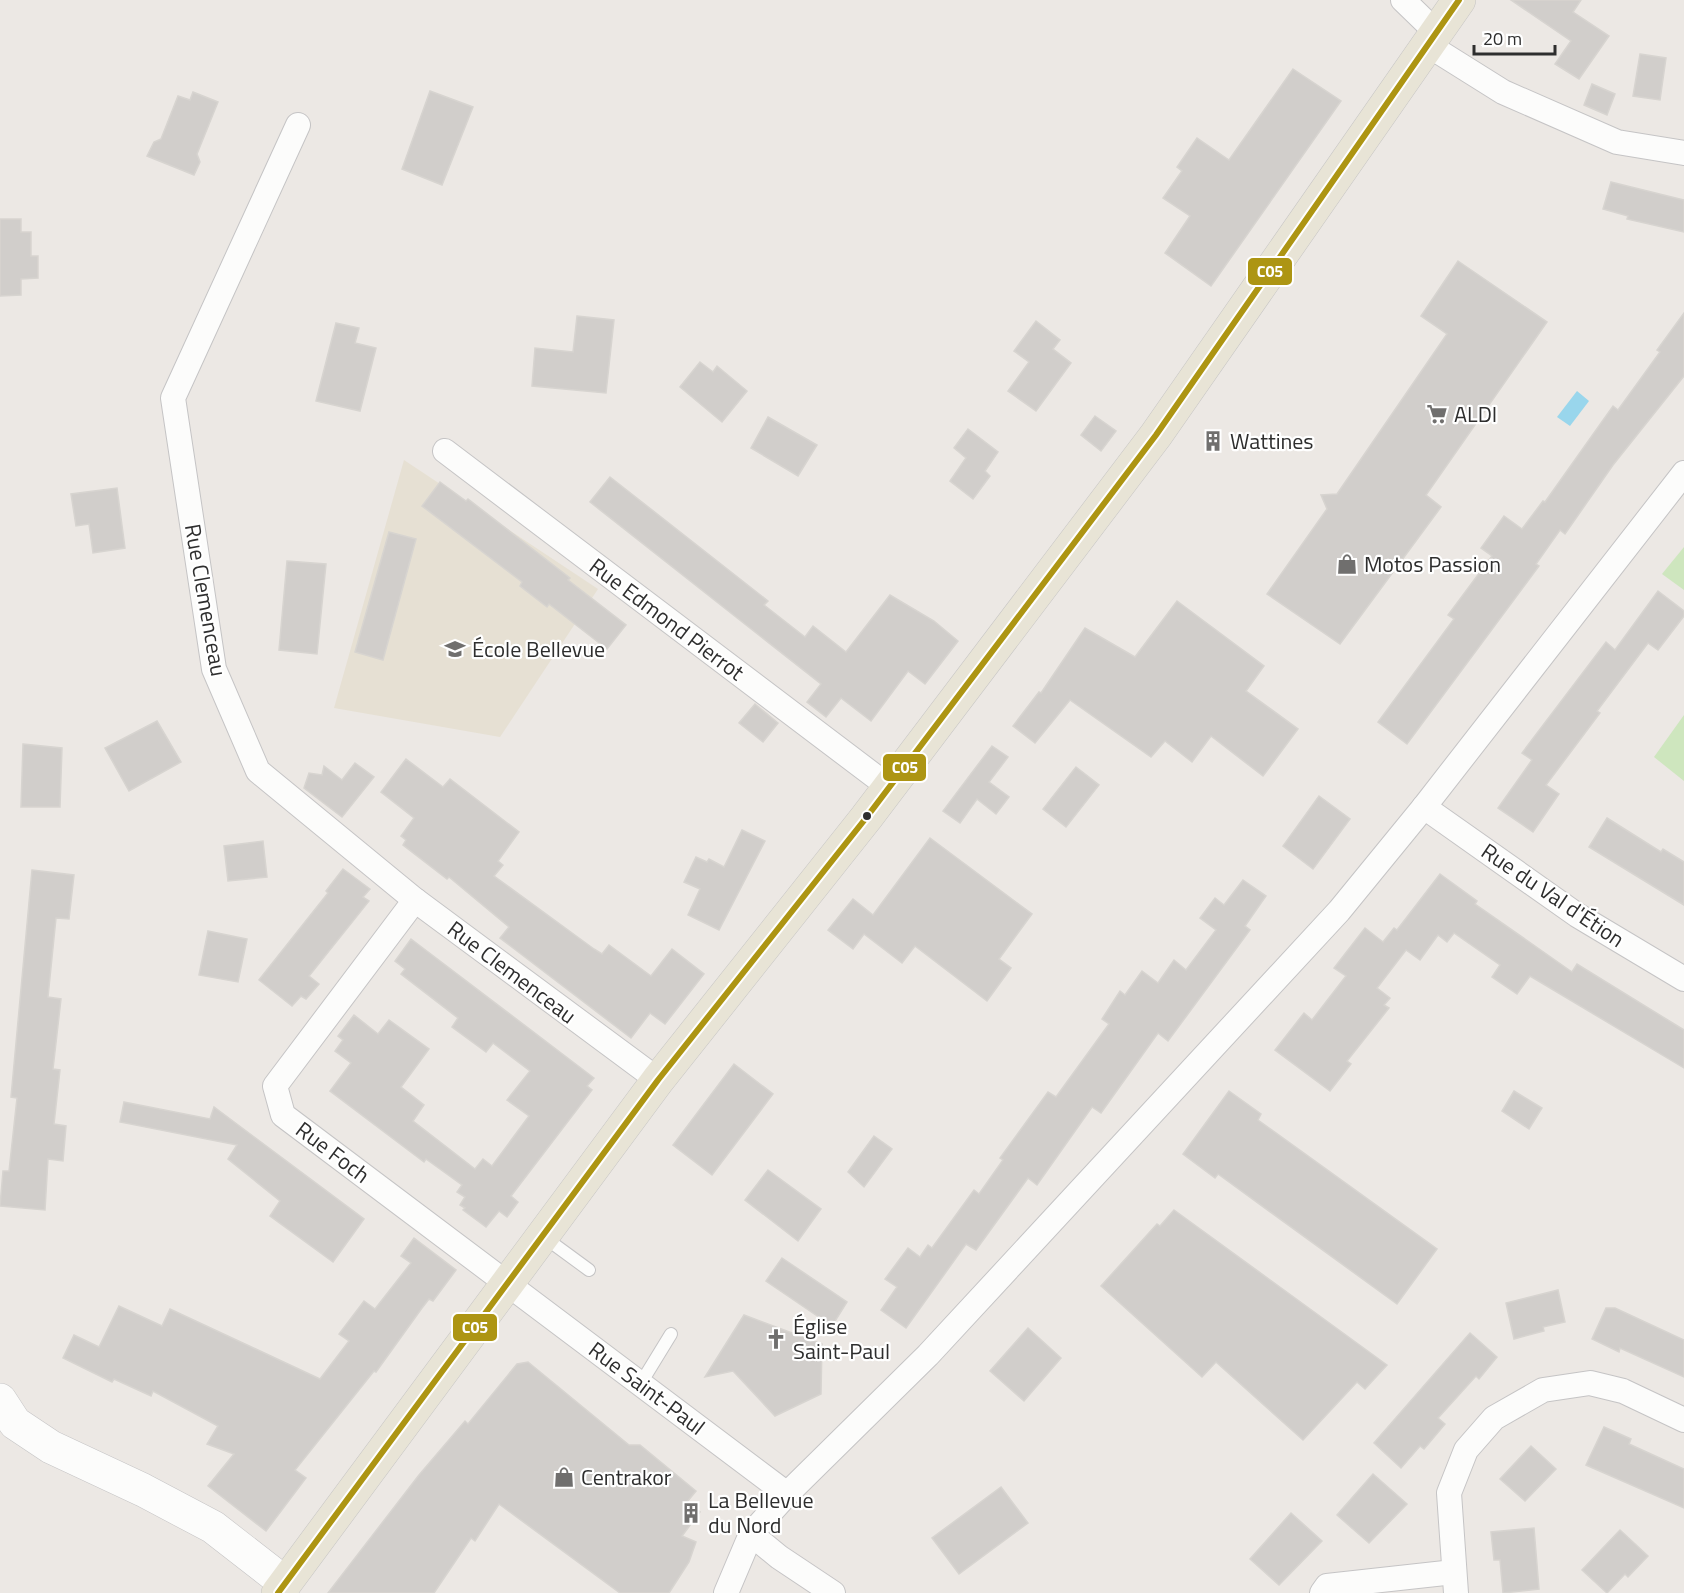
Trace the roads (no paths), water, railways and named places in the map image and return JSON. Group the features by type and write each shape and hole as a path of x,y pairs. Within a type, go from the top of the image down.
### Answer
{"main road":[{"path":"281,1588 657,1080 889,787 1155,435 1459,0"}],"street":[{"path":"1403,0 1432,39 1503,92 1617,142 1684,153"},
{"name":"Rue Clemenceau","path":"298,125 173,398 214,669 258,771 416,900 657,1080"},
{"name":"Rue Edmond Pierrot","path":"445,451 889,787"},
{"path":"726,1593 751,1534 787,1494 928,1355 1338,911 1424,807 1684,473"},
{"name":"Rue du Val d'Étion","path":"1424,807 1576,915 1684,979"},
{"name":"Rue Foch","path":"416,900 275,1086 284,1115 506,1283"},
{"name":"Rue Saint-Paul","path":"506,1283 787,1494"},
{"path":"1322,1593 1327,1586 1455,1582 1449,1493 1466,1450 1494,1418 1543,1390 1590,1383 1623,1391 1684,1420"},
{"path":"0,1400 15,1424 51,1447 143,1490 213,1527 281,1588"},
{"path":"751,1534 833,1593"}],"lane":[{"path":"543,1237 589,1270"},
{"path":"640,1383 671,1334"}],"water":[{"path":"1577,391 1589,401 1570,426 1557,417"}],"place":[{"name":"ALDI","path":"1437,414"},
{"name":"Wattines","path":"1213,441"},
{"name":"Motos Passion","path":"1347,564"},
{"name":"École Bellevue","path":"455,649"},
{"name":"Église Saint-Paul","path":"776,1339"},
{"name":"Centrakor","path":"564,1477"},
{"name":"La Bellevue du Nord","path":"691,1513"}]}
